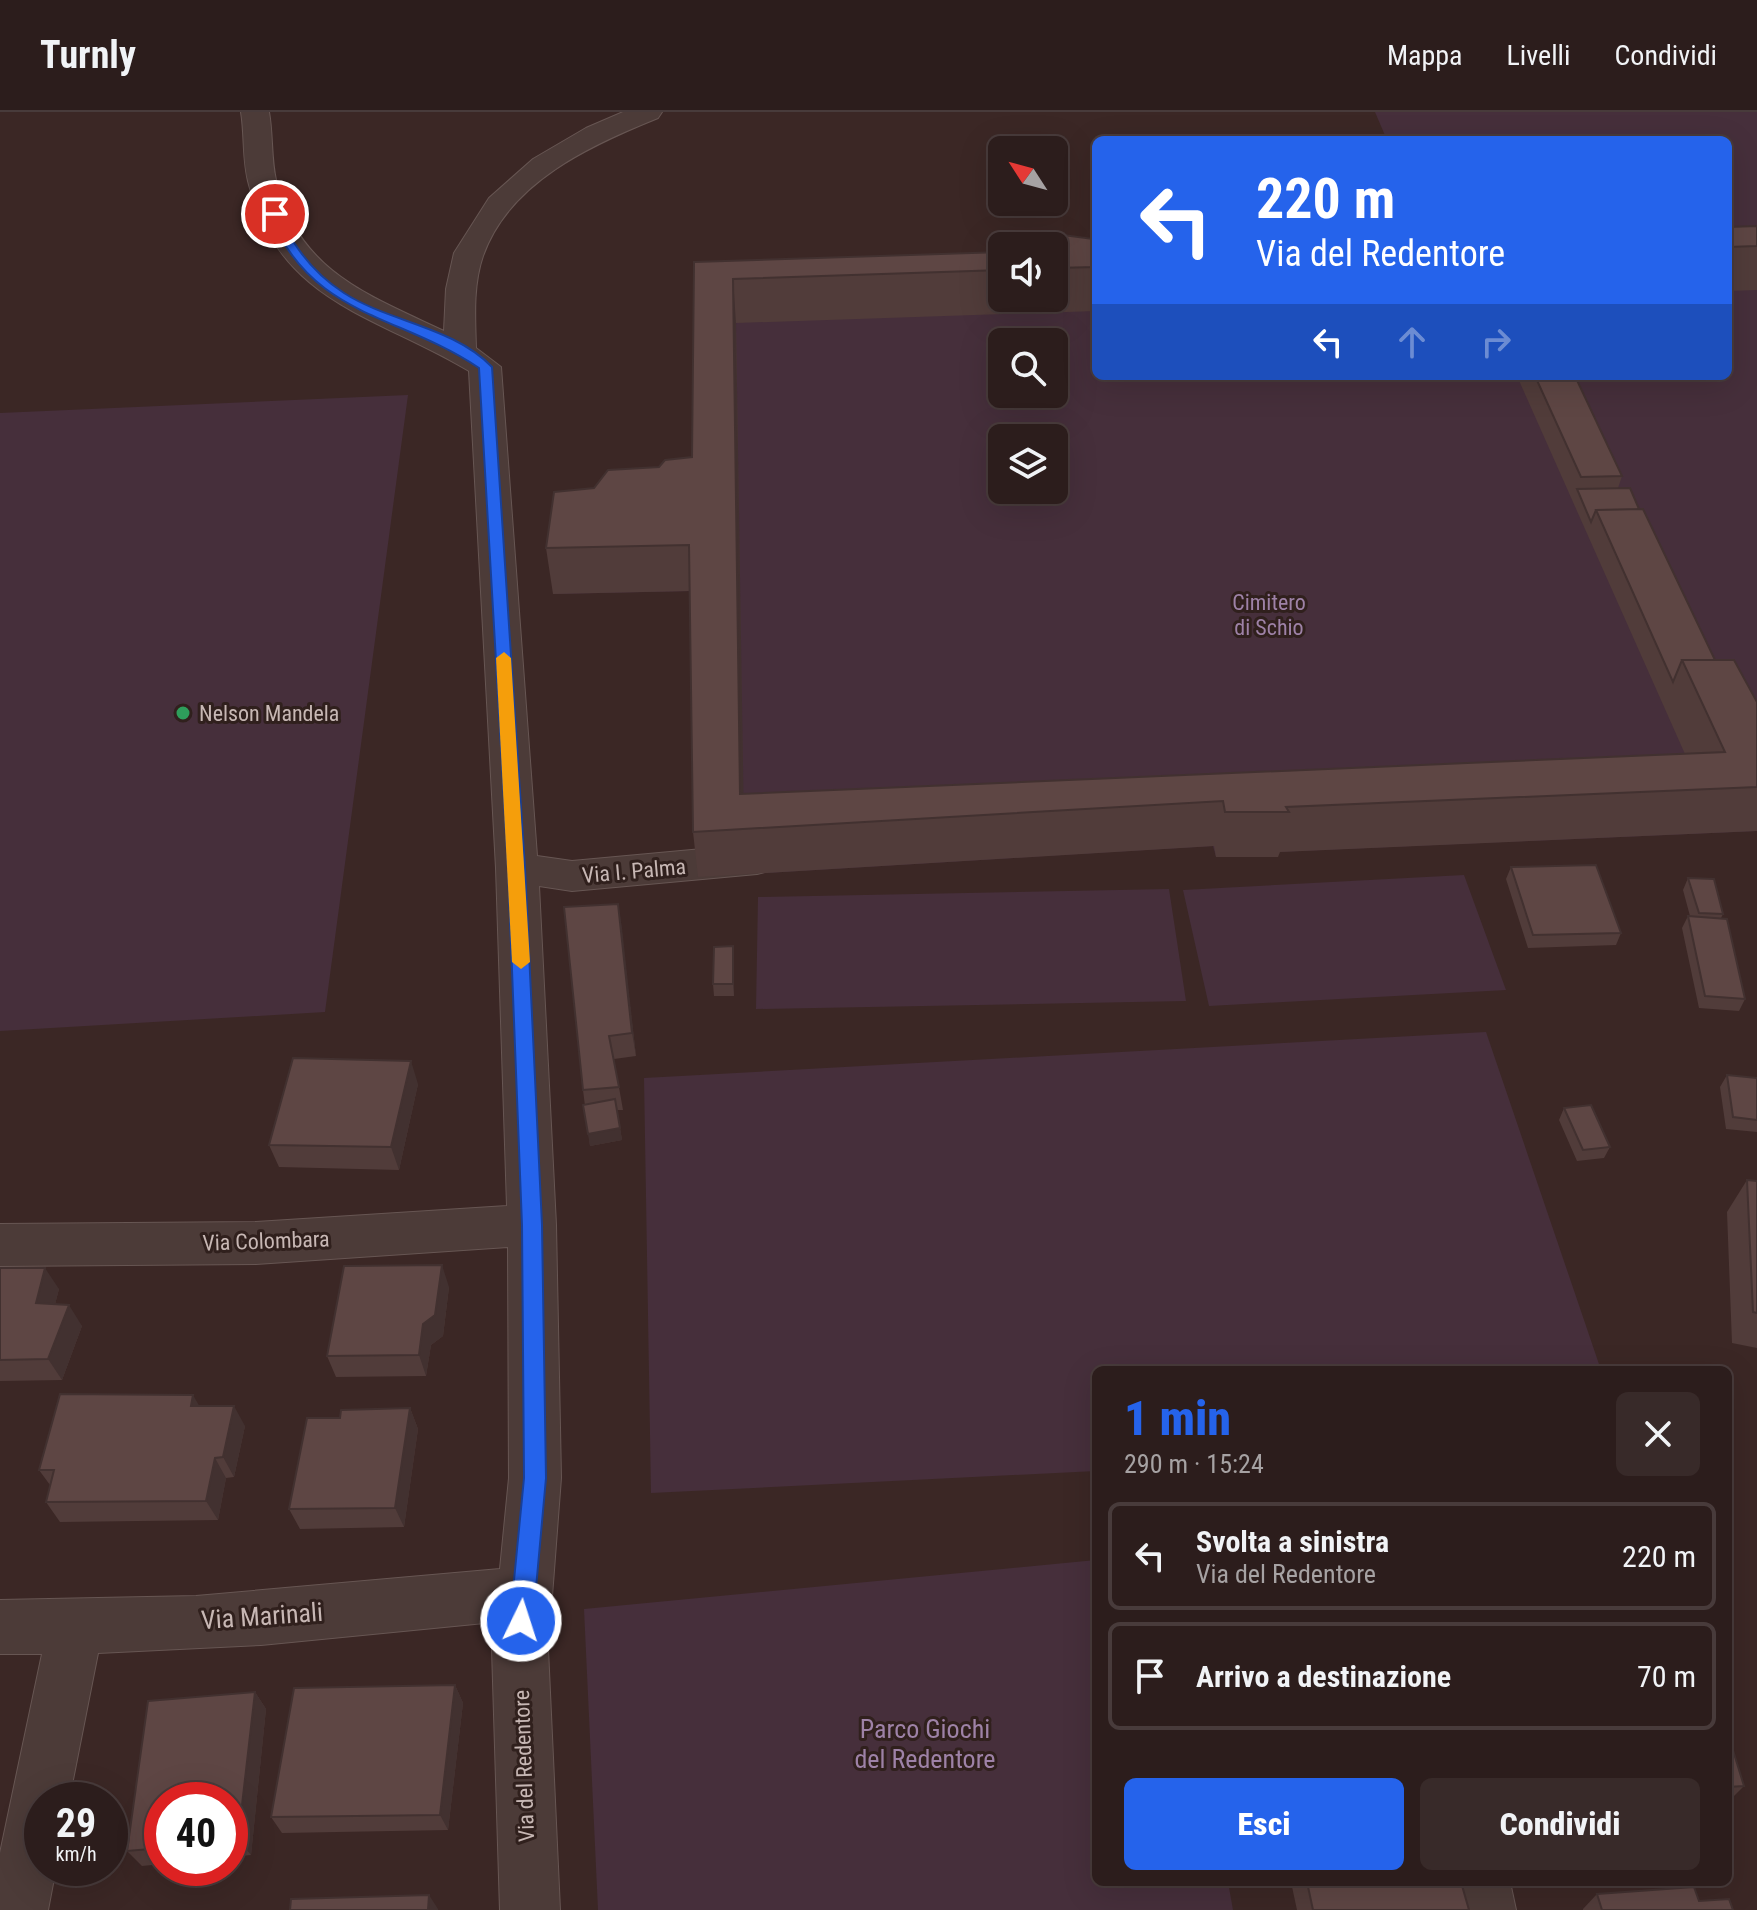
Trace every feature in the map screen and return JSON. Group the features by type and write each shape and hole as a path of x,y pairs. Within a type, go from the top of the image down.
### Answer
{"street":[{"name":"Via del Redentore","path":"255,112 263,188 286,241 312,275 341,297 460,350 485,367 517,868 532,1225 535,1478 522,1593 520,1649 530,1910"},
{"path":"460,350 459,305 469,252 500,201 548,163 613,125 648,112"},
{"name":"Via I. Palma","path":"517,868 572,876 792,856"},
{"name":"Via Colombara","path":"0,1245 256,1243 532,1225"},
{"name":"Via Marinali","path":"0,1627 75,1629 345,1610 522,1593"},
{"path":"18,1910 75,1629"},
{"path":"1481,1886 1486,1910"}],"green space":[{"path":"1375,112 1757,112 1757,254 1732,254 1732,136 1385,136"},
{"name":"Cimitero di Schio","path":"1757,270 1757,831 1277,852 1278,857 1216,857 1213,846 698,877 694,591 553,594 561,537 695,502 697,306 988,299 988,312 1068,312 1068,291 1092,278 1092,380 1732,380 1732,271"},
{"name":"Nelson Mandela","path":"408,395 325,1012 0,1031 0,413"},
{"path":"1464,875 1506,990 1209,1006 1183,890"},
{"path":"1169,889 1186,1001 756,1009 758,897"},
{"path":"1486,1032 1600,1366 1092,1366 1092,1471 651,1493 644,1078"},
{"name":"Parco Giochi del Redentore","path":"1092,1560 1092,1886 1229,1886 1233,1910 598,1910 584,1609"}],"building":[{"path":"1757,226 1757,246 1732,247 1732,227"},
{"path":"1068,236 1092,239 1092,267 1068,268"},
{"path":"988,252 988,270 733,279 740,794 1725,752 1682,660 1734,660 1757,702 1757,787 1286,807 1289,812 1225,812 1223,801 693,832 689,545 546,548 554,492 594,488 608,470 659,467 665,460 692,457 694,262"},
{"path":"1537,380 1577,380 1622,476 1581,477"},
{"path":"1630,488 1639,509 1596,510 1591,522 1577,489"},
{"path":"1643,509 1715,660 1682,660 1673,682 1596,510"},
{"path":"1596,865 1621,933 1533,935 1511,867"},
{"path":"1688,878 1714,879 1723,914 1699,913"},
{"path":"618,904 632,1033 609,1036 619,1087 583,1090 564,907"},
{"path":"1688,916 1727,919 1745,999 1705,996"},
{"path":"733,946 733,984 713,984 714,947"},
{"path":"293,1058 411,1061 391,1147 269,1145"},
{"path":"1727,1075 1757,1078 1757,1120 1733,1117"},
{"path":"615,1099 620,1128 588,1134 583,1105"},
{"path":"1591,1105 1610,1147 1583,1150 1564,1108"},
{"path":"1747,1180 1757,1181 1757,1313 1753,1312"},
{"path":"442,1265 435,1315 423,1324 419,1355 327,1356 344,1266"},
{"path":"0,1268 45,1268 36,1303 69,1305 48,1359 0,1360"},
{"path":"60,1394 193,1395 191,1406 234,1406 223,1457 215,1458 206,1501 46,1502 54,1470 39,1470"},
{"path":"410,1408 395,1508 289,1509 307,1418 340,1418 341,1410"},
{"path":"455,1685 440,1815 271,1817 294,1688"},
{"path":"255,1692 245,1782 144,1782 144,1850 128,1851 128,1844 148,1701"},
{"path":"1732,1747 1744,1786 1732,1787"},
{"path":"1308,1886 1462,1886 1469,1910 1313,1910"},
{"path":"1694,1887 1699,1901 1729,1899 1733,1910 1602,1910 1597,1894"},
{"path":"429,1895 428,1910 290,1910 291,1899"}],"slow traffic":[{"path":"504,658 521,962"}],"place":[{"name":"Nelson Mandela","path":"183,713"}],"route":[{"path":"275,214 286,241 312,275 341,297 460,350 485,367 517,868 532,1225 535,1478 521,1621"}]}
